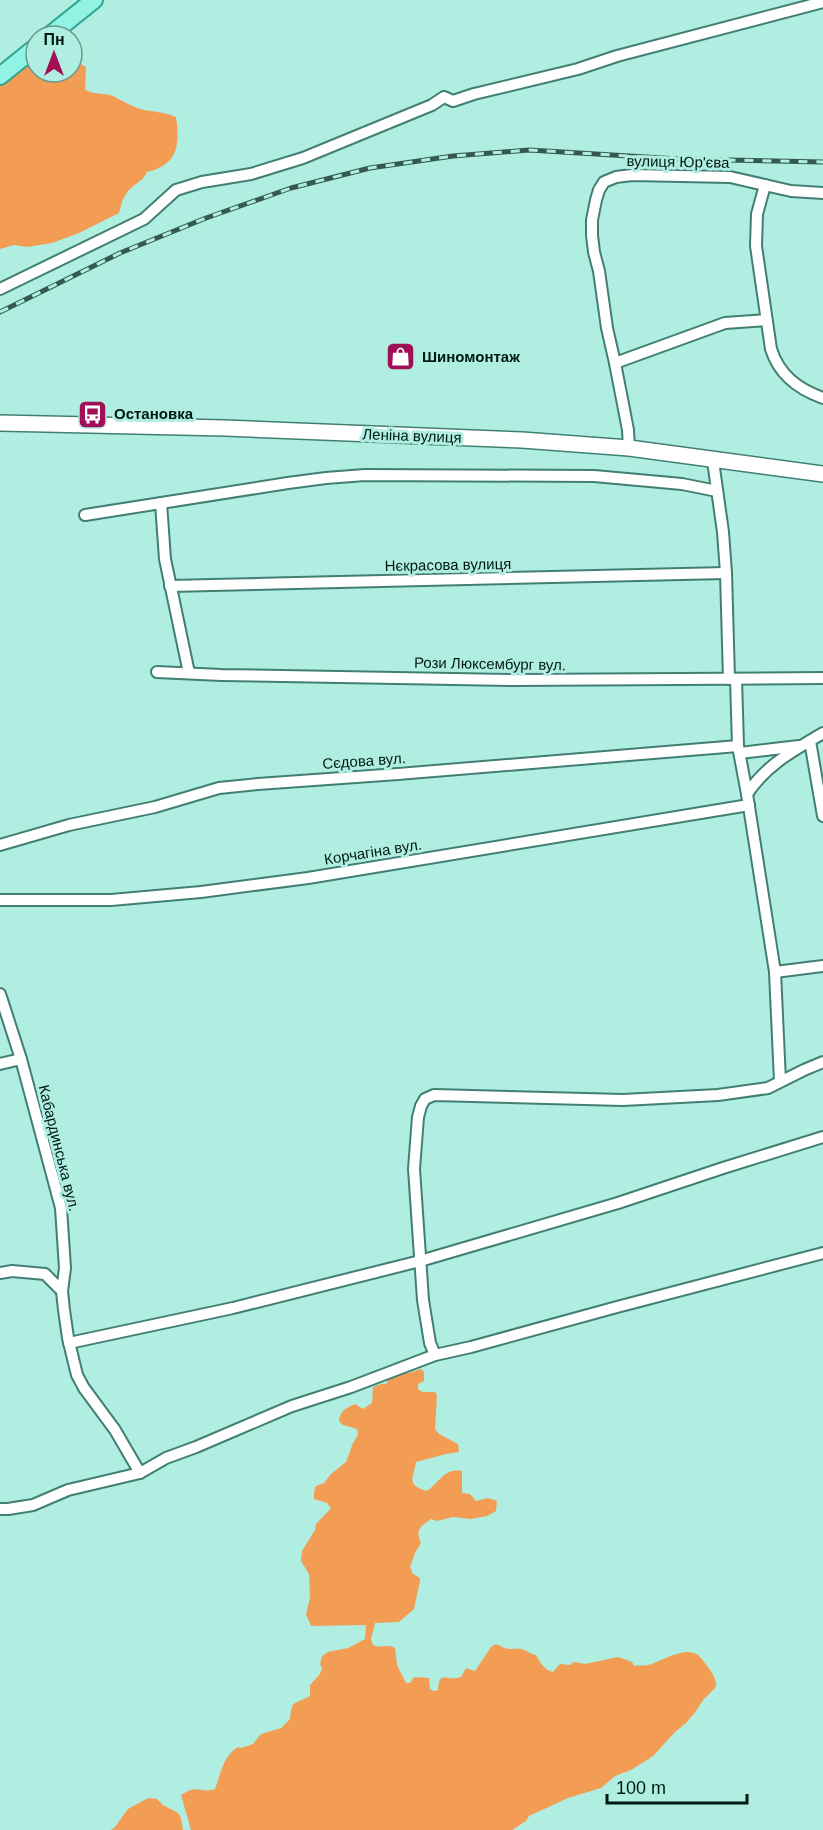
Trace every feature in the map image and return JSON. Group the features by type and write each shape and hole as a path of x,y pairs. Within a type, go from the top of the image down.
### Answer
{"main road":[{"path":"64,24 94,0"},
{"path":"0,76 24,57"},
{"name":"Леніна вулиця","path":"0,423 225,428 522,440 629,448 823,474"}],"street":[{"path":"0,289 144,219 176,190 202,182 251,174 303,158 432,105 444,97 453,101 823,2"},
{"name":"вулиця Юр'єва","path":"615,363 592,235 596,200 604,183 616,177 656,174 730,177 791,191 823,193"},
{"path":"765,185 757,214 756,231 758,265 771,349 775,361 789,380 823,398"},
{"path":"629,448 628,430 615,363 725,323 766,320"},
{"path":"712,460 723,532 739,750 775,972 780,1081"},
{"path":"85,515 316,479 365,475 594,476 682,484 717,491"},
{"path":"161,503 165,559 189,673"},
{"name":"Нєкрасова вулиця","path":"170,586 726,573"},
{"name":"Рози Люксембург вул.","path":"157,672 514,681 823,678"},
{"path":"748,799 764,772 823,733"},
{"path":"806,743 823,816"},
{"name":"Сєдова вул.","path":"0,845 69,825 155,807 219,788 739,750 806,743"},
{"name":"Корчагіна вул.","path":"0,900 111,900 201,892 308,878 748,799"},
{"path":"775,972 823,966"},
{"name":"Кабардинська вул.","path":"0,994 21,1059 61,1208 64,1268 62,1291 69,1343 77,1375 115,1430 140,1473"},
{"path":"0,1064 21,1059"},
{"path":"435,1355 430,1343 423,1300 414,1169 418,1117 425,1099 434,1095 623,1100 718,1095 768,1088 823,1062"},
{"path":"69,1343 233,1308 420,1261 618,1203 723,1167 823,1137"},
{"path":"0,1509 33,1505 68,1490 140,1473 166,1458 292,1406 351,1387 435,1355 823,1253"},
{"path":"0,1273 12,1271 45,1274 62,1291"}],"shaded area":[{"path":"24,62 24,84 84,84 84,66 86,67 85,90 113,96 140,109 176,117 178,136 175,152 165,164 147,172 128,191 119,213 79,233 52,243 27,247 14,245 0,249 0,82"},
{"path":"421,1369 424,1372 424,1381 418,1384 418,1389 423,1392 435,1392 437,1395 435,1429 439,1434 458,1444 459,1452 416,1462 412,1481 420,1489 427,1491 446,1474 462,1471 462,1493 470,1494 476,1501 488,1498 497,1501 496,1511 487,1516 471,1519 453,1517 437,1521 431,1519 419,1531 421,1543 410,1567 413,1574 420,1578 414,1609 399,1622 375,1623 371,1639 373,1645 395,1648 397,1665 406,1683 410,1683 414,1677 429,1678 430,1689 438,1690 442,1678 461,1677 466,1668 475,1671 491,1647 497,1645 536,1655 545,1668 553,1672 560,1664 570,1665 574,1662 585,1664 618,1657 632,1662 634,1666 653,1663 680,1653 693,1652 711,1671 716,1687 686,1723 647,1760 615,1776 601,1788 568,1798 529,1816 526,1821 512,1830 191,1830 181,1795 195,1789 215,1789 223,1765 233,1751 238,1747 253,1744 261,1734 281,1728 290,1719 293,1705 310,1696 310,1685 320,1674 322,1668 320,1664 322,1656 328,1652 348,1648 365,1639 366,1625 311,1626 306,1614 310,1598 309,1574 301,1561 302,1551 315,1530 316,1524 331,1508 327,1503 314,1499 314,1492 316,1486 324,1483 346,1462 358,1435 357,1429 343,1425 339,1421 342,1412 355,1404 363,1409 372,1403 373,1387 386,1384 391,1375"},
{"path":"148,1798 157,1799 178,1813 183,1830 111,1830 128,1809"}],"railway":[{"path":"0,312 120,253 206,218 291,188 370,168 453,156 529,150 679,159 823,162"}],"place":[{"name":"Шиномонтаж","path":"401,357"},
{"name":"Остановка","path":"93,414"}]}
